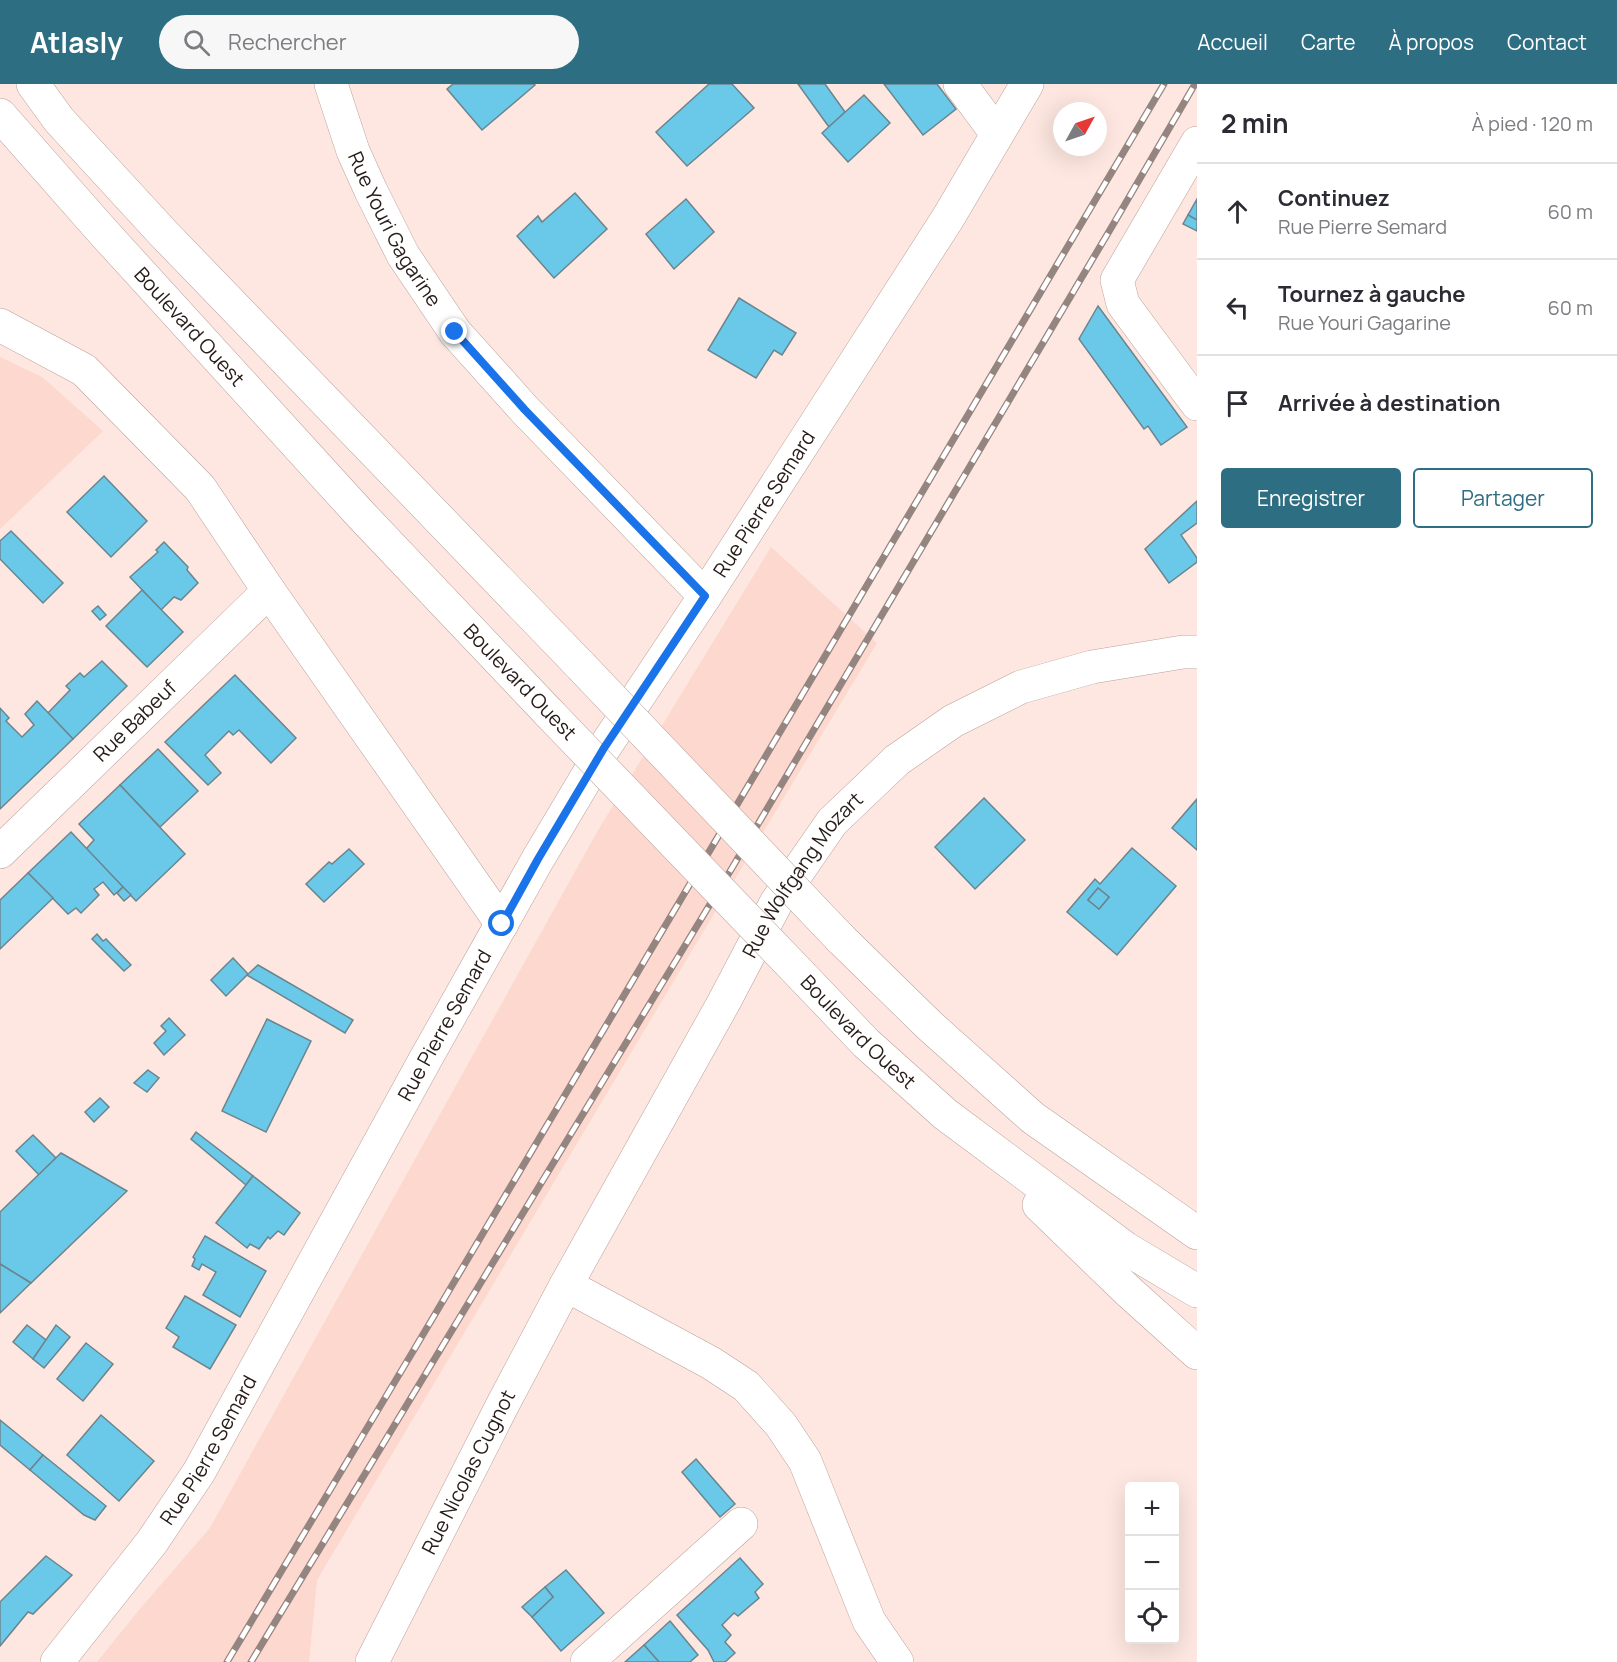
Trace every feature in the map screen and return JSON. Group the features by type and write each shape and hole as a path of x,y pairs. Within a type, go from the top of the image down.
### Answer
{"street":[{"path":"33,84 59,120 163,233 840,938 930,1026 1033,1118 1197,1233"},
{"name":"Rue Youri Gagarine","path":"331,84 353,151 403,255 455,332 525,410 705,596"},
{"path":"960,84 997,135"},
{"name":"Rue Pierre Semard","path":"57,1662 152,1542 200,1472 425,1060 538,859 604,748 705,596 948,218 1027,84"},
{"name":"Boulevard Ouest","path":"0,115 104,233 362,516 866,1043 945,1114 1125,1248 1197,1291"},
{"path":"1197,144 1117,280 1123,304 1197,404"},
{"path":"0,149 362,516"},
{"path":"0,325 84,370 200,488 269,591 502,924"},
{"name":"Rue Babeuf","path":"0,852 269,591"},
{"name":"Rue Wolfgang Mozart","path":"566,1285 724,1002 776,903 832,822 897,759 953,721 1021,687 1092,667 1183,652 1197,652"},
{"path":"945,1114 1127,1290 1197,1353"},
{"path":"566,1285 711,1363 746,1386 781,1425 805,1461 869,1621 897,1662"},
{"name":"Rue Nicolas Cugnot","path":"372,1662 566,1285"},
{"path":"587,1662 741,1524"}],"shaded area":[{"path":"0,357 42,377 103,431 0,529"},
{"path":"771,547 877,643 317,1580 309,1662 97,1662 210,1528 597,832"}],"building":[{"path":"453,84 535,85 482,130 447,89"},
{"path":"709,84 732,84 754,108 687,166 656,132"},
{"path":"798,84 825,84 845,112 829,127"},
{"path":"884,84 937,84 956,109 923,135"},
{"path":"864,95 890,123 848,162 822,133"},
{"path":"575,193 607,229 554,278 517,236 538,216 542,222"},
{"path":"686,199 714,232 674,269 646,234"},
{"path":"1197,199 1197,220 1188,215"},
{"path":"1188,215 1197,220 1197,231 1183,224"},
{"path":"739,298 796,333 782,355 774,350 756,378 708,350"},
{"path":"1098,306 1187,427 1161,445 1148,426 1144,429 1079,339"},
{"path":"104,476 147,521 111,557 67,512"},
{"path":"1197,501 1197,523 1181,535 1197,558 1197,562 1169,583 1145,549"},
{"path":"11,531 63,583 43,603 0,559 0,541"},
{"path":"164,542 188,567 187,570 198,583 181,600 174,597 161,610 130,577 158,552 156,550"},
{"path":"142,590 183,632 147,667 106,626"},
{"path":"98,606 106,615 100,620 92,611"},
{"path":"102,661 127,686 73,739 48,713 70,690 66,686 80,673 84,677"},
{"path":"235,675 296,738 271,763 239,730 233,735 229,731 205,755 221,773 208,785 165,742"},
{"path":"37,701 73,739 0,809 0,708 9,718 6,721 22,737 34,725 25,714"},
{"path":"158,749 198,791 160,827 120,785"},
{"path":"120,785 185,854 136,901 86,849 94,840 79,824"},
{"path":"984,798 1025,840 975,889 935,847"},
{"path":"1197,799 1197,850 1172,828"},
{"path":"71,832 123,887 114,895 103,882 94,889 99,895 81,913 76,908 68,914 28,873"},
{"path":"1132,848 1176,886 1117,955 1067,912 1095,879 1100,884","holes":["1098,888 1109,897 1099,909 1088,900"]},
{"path":"349,849 364,864 324,902 306,884 329,862 332,864"},
{"path":"28,873 53,898 0,949 0,900"},
{"path":"123,887 131,895 124,901 117,893"},
{"path":"1098,888 1109,897 1099,909 1088,900"},
{"path":"97,934 103,941 106,939 131,965 124,971 92,939"},
{"path":"233,958 248,974 226,996 211,980"},
{"path":"258,965 353,1020 345,1033 247,975"},
{"path":"169,1018 185,1035 164,1055 154,1043 166,1031 161,1026"},
{"path":"267,1019 311,1041 266,1132 222,1111"},
{"path":"148,1070 159,1078 147,1092 134,1083"},
{"path":"100,1098 109,1107 94,1122 85,1112"},
{"path":"196,1132 253,1176 246,1185 191,1139"},
{"path":"33,1135 56,1158 39,1175 16,1151"},
{"path":"61,1153 127,1191 31,1283 0,1264 0,1212"},
{"path":"253,1176 300,1213 284,1235 278,1231 270,1239 268,1237 259,1249 250,1244 247,1248 216,1223"},
{"path":"205,1236 266,1271 240,1317 203,1295 216,1272 202,1264 199,1270 192,1266 195,1259 193,1257"},
{"path":"0,1264 31,1283 0,1313"},
{"path":"185,1296 236,1325 210,1369 173,1347 179,1337 166,1328"},
{"path":"27,1325 46,1340 33,1359 13,1342"},
{"path":"56,1325 70,1337 44,1368 33,1359"},
{"path":"86,1343 113,1364 83,1401 57,1379"},
{"path":"101,1415 154,1461 119,1501 67,1455"},
{"path":"0,1420 43,1455 30,1470 0,1445"},
{"path":"43,1455 106,1506 95,1520 84,1515 30,1470"},
{"path":"696,1459 735,1504 720,1517 682,1472"},
{"path":"46,1556 72,1575 33,1614 28,1612 0,1646 0,1602"},
{"path":"740,1558 763,1584 755,1592 759,1598 738,1616 734,1613 722,1625 731,1635 725,1642 735,1653 725,1662 714,1662 708,1650 677,1615"},
{"path":"566,1570 604,1613 561,1651 532,1617 553,1597 545,1587"},
{"path":"545,1587 553,1597 532,1617 522,1607"},
{"path":"670,1621 698,1655 690,1662 659,1662 644,1645"},
{"path":"644,1645 659,1662 625,1662"}],"railway":[{"path":"227,1662 1164,84"},
{"path":"251,1662 732,868 1195,84"}],"route":[{"path":"455,332 525,410 705,596 604,748 502,924"}]}
